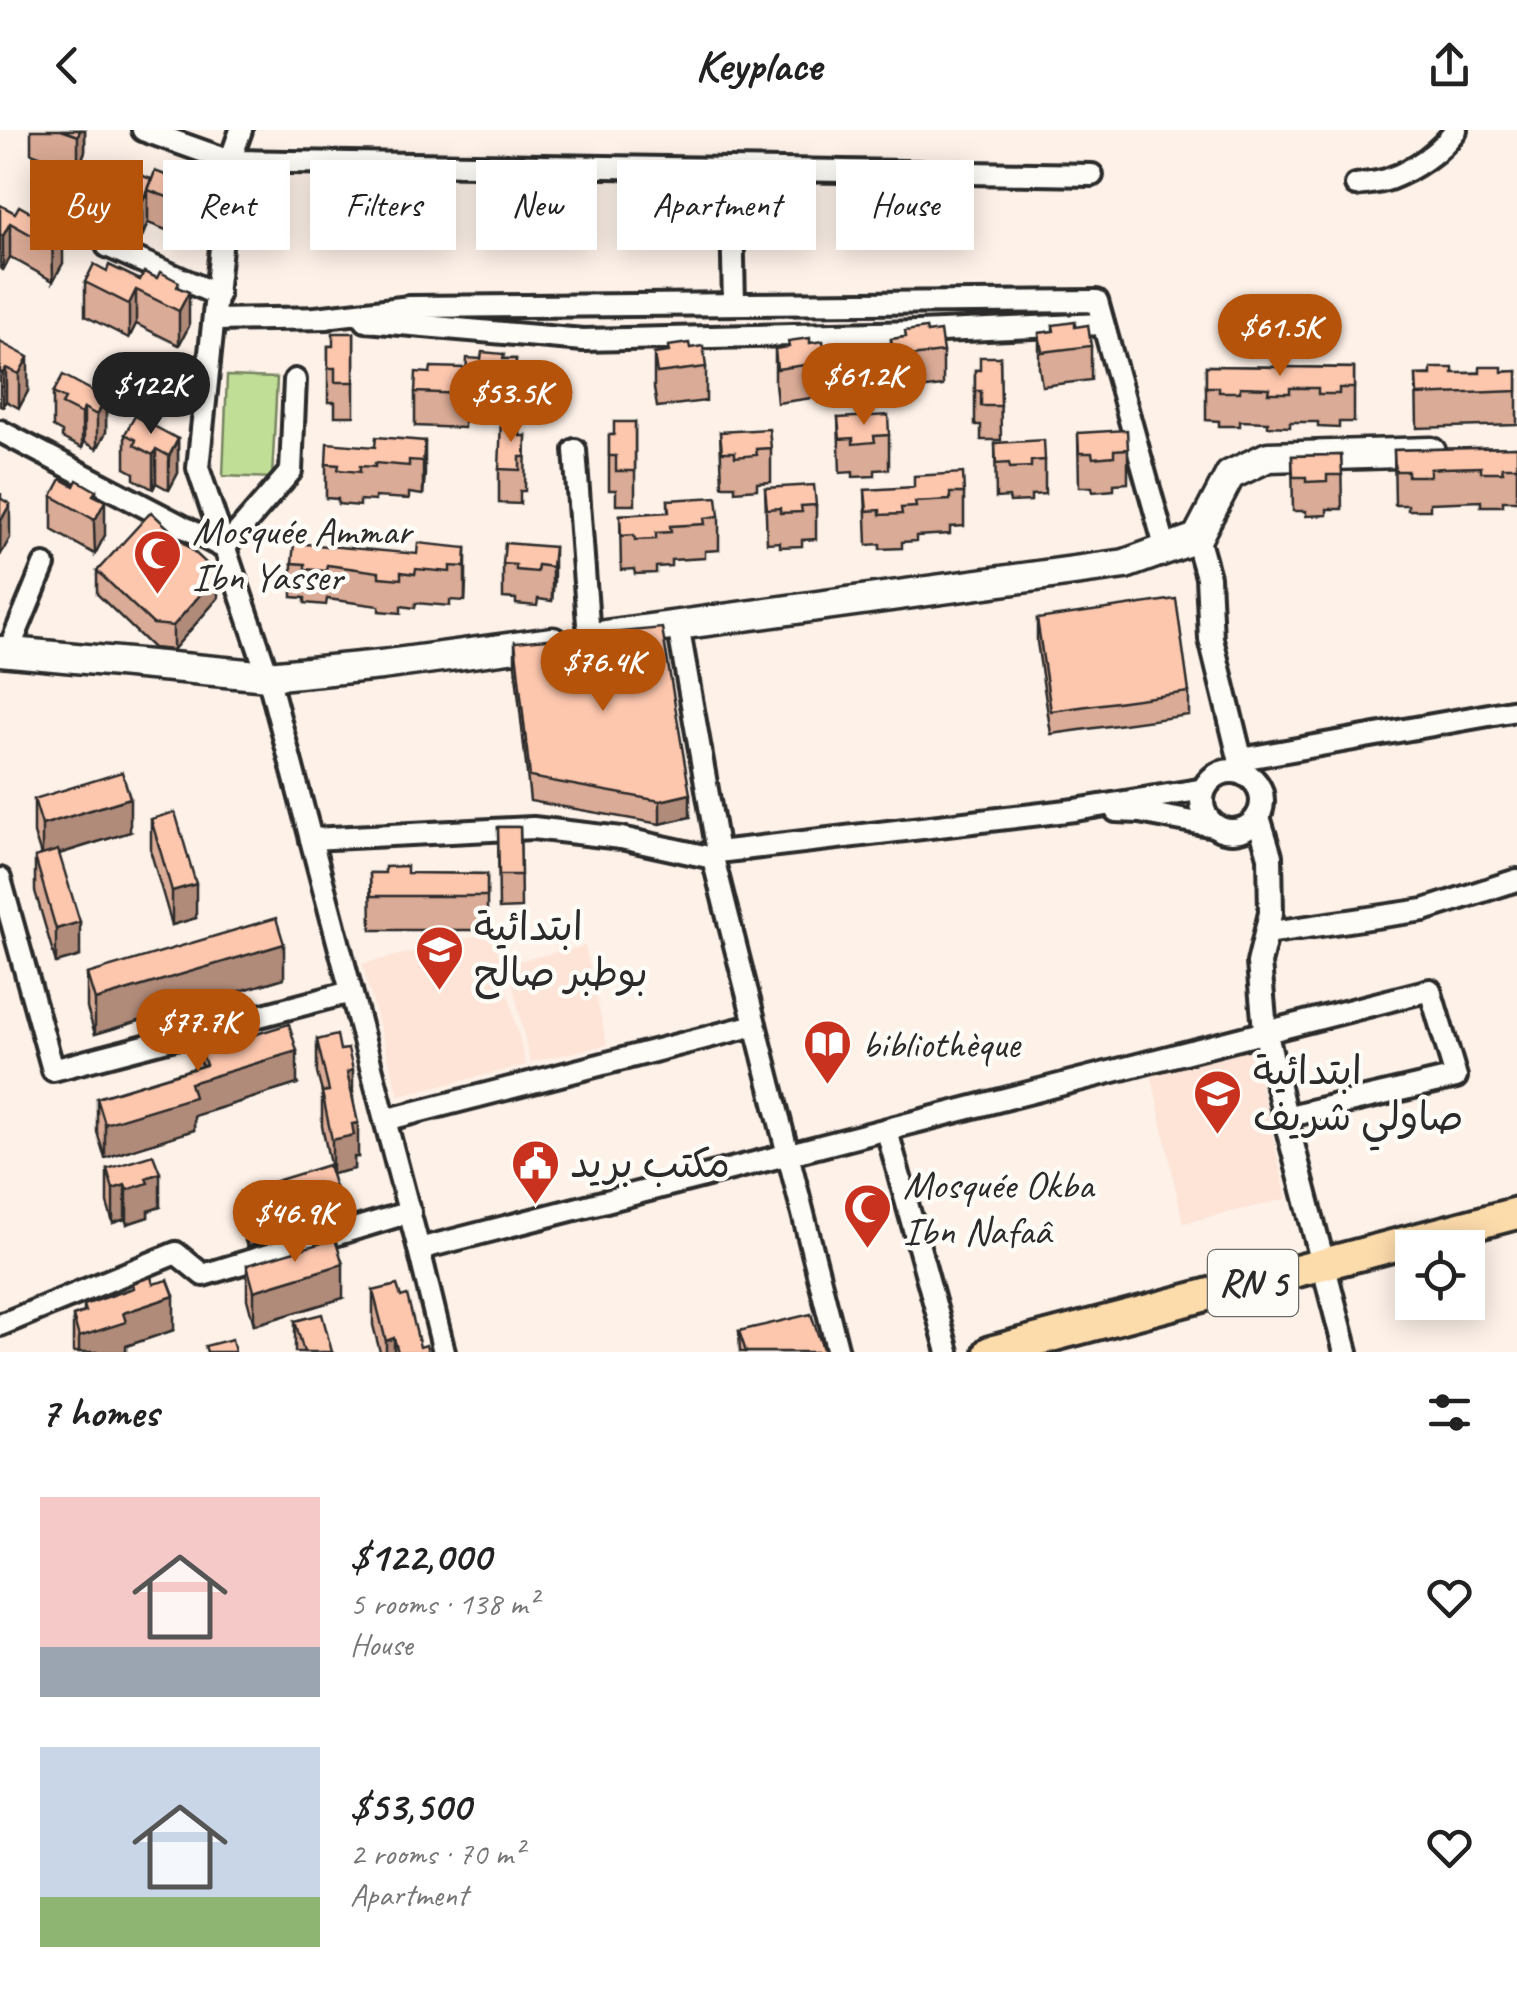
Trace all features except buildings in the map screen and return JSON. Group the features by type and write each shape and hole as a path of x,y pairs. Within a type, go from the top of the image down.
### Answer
{"main road":[{"path":"4,652 268,676 381,665 1125,564 1197,538 1230,474 1268,457 1460,451"},
{"name":"RN 5","path":"990,1352 1517,1213"}],"street":[{"path":"143,130 227,160"},
{"path":"230,160 241,130"},
{"path":"1356,185 1387,180 1417,166 1456,130"},
{"path":"290,162 617,166"},
{"path":"816,169 1092,174"},
{"path":"116,250 218,295"},
{"path":"222,250 198,468 268,676 444,1352"},
{"path":"733,250 734,304"},
{"path":"215,320 316,318 410,307 1097,302 1166,550"},
{"path":"316,318 583,340 1103,324"},
{"path":"224,548 291,472 295,380"},
{"path":"0,431 224,548"},
{"path":"576,450 588,637"},
{"path":"1074,810 1140,812 1233,832 1243,830 1258,817 1262,807 1259,787 1242,766 1211,638 1208,577 1197,538"},
{"path":"4,652 44,565"},
{"path":"678,625 716,855 838,1352"},
{"path":"311,839 533,828 716,855 1074,810 1212,781 1242,766 1517,710"},
{"path":"1214,826 1204,813 1202,797 1212,781 1230,713"},
{"path":"1258,817 1270,856 1271,913 1258,963 1265,1030 1284,1118 1346,1352"},
{"path":"0,879 53,1070 352,992"},
{"path":"1266,934 1424,910 1517,880"},
{"path":"420,1249 1430,990 1456,1077 1284,1118"},
{"path":"385,1120 755,1025"},
{"path":"886,1130 948,1352"},
{"path":"0,1325 176,1253 203,1275 410,1212"}],"shaded area":[{"name":"ابتدائية بوطبر صالح","path":"493,932 526,1065 399,1096 362,964"},
{"path":"585,946 607,1045 530,1062 508,963"},
{"name":"ابتدائية صاولي شريف","path":"1252,1047 1287,1199 1183,1223 1151,1073"}],"green space":[{"path":"227,376 277,378 272,478 223,476"}],"place":[{"name":"Mosquée Ammar Ibn Yasser","path":"157,596"},
{"name":"ابتدائية بوطبر صالح","path":"439,992"},
{"name":"bibliothèque","path":"827,1086"},
{"name":"ابتدائية صاولي شريف","path":"1218,1136"},
{"name":"مكتب بريد","path":"535,1206"},
{"name":"Mosquée Okba Ibn Nafaâ","path":"868,1250"}]}
